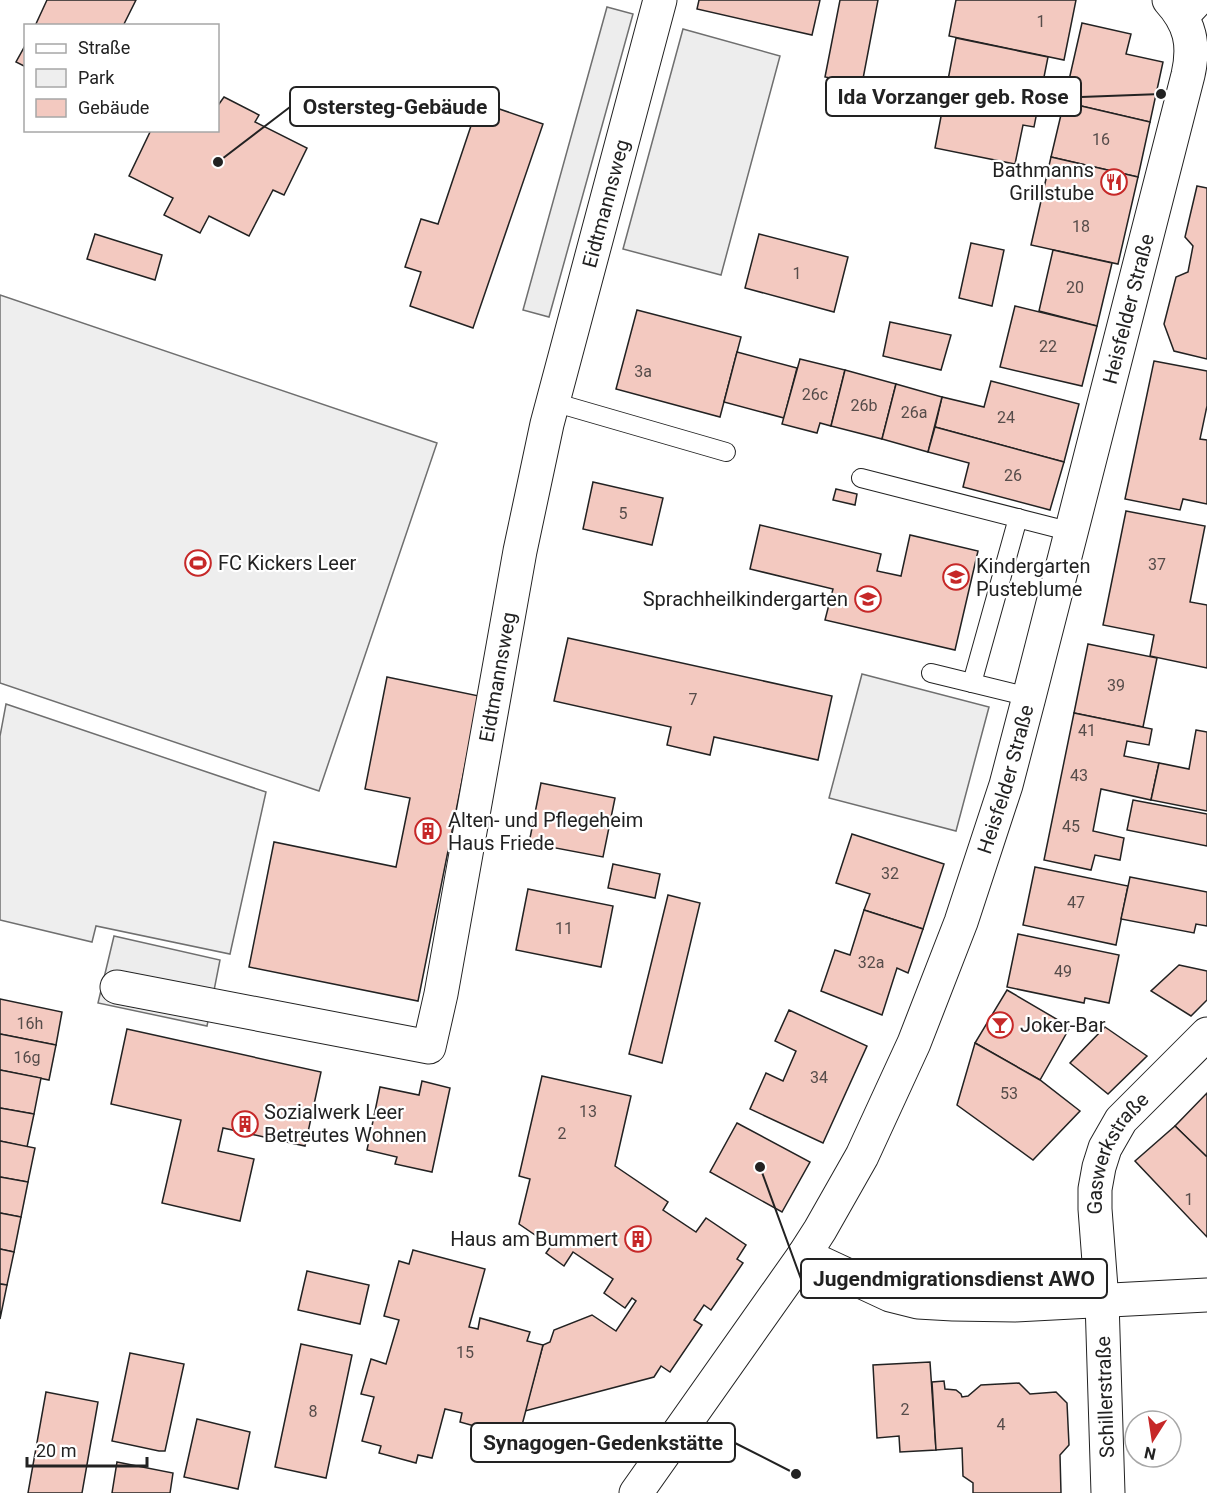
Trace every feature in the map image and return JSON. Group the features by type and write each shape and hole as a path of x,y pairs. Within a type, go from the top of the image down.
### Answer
{"main road":[{"name":"Eidtmannsweg","path":"117,987 429,1047 441,994 520,551 547,424 660,0"},
{"name":"Heisfelder Straße","path":"636,1493 804,1256 831,1212 862,1156 914,1043 961,922 1005,786 1029,697 1191,60 1191,43 1182,6"},
{"name":"Gaswerkstraße","path":"1102,1301 1095,1189 1105,1148 1121,1120 1207,1034"},
{"path":"804,1256 890,1295 918,1302 1016,1305 1207,1295"},
{"name":"Schillerstraße","path":"1102,1301 1108,1493"}],"lane":[{"path":"553,402 726,452"},
{"path":"861,478 1072,532"},
{"path":"972,683 1018,518"},
{"path":"931,673 1029,697"}],"green space":[{"name":"FC Kickers Leer","path":"0,295 437,443 319,791 0,683"},
{"path":"6,704 266,792 230,954 96,926 92,942 0,920 0,736"}],"shaded area":[{"path":"607,7 633,14 549,317 523,310"},
{"path":"683,29 780,56 721,275 623,249"},
{"path":"862,674 989,707 956,831 829,798"},
{"path":"114,936 220,960 207,1026 98,1003"}],"building":[{"path":"47,0 136,0 124,24 36,24"},
{"path":"699,0 820,0 812,35 697,9"},
{"path":"840,0 878,0 862,84 825,77"},
{"path":"956,0 1076,0 1064,60 949,36"},
{"path":"1082,23 1131,34 1126,54 1163,62 1150,122 1064,102"},
{"path":"956,38 1048,57 1034,127 1023,125 1015,164 935,148"},
{"path":"24,48 24,66 16,62"},
{"path":"224,97 259,115 255,122 307,148 284,195 273,190 249,236 209,216 200,233 164,215 173,198 129,176 150,132 219,132 219,104"},
{"path":"479,102 543,124 473,328 410,306 421,272 405,267 421,219 438,224"},
{"path":"1064,102 1150,122 1138,177 1051,157"},
{"path":"1051,157 1138,177 1118,264 1031,245"},
{"path":"1197,186 1207,188 1207,359 1174,351 1164,324 1176,277 1188,272 1193,246 1185,237"},
{"path":"95,234 162,255 155,280 87,259"},
{"path":"759,234 848,257 834,312 745,288"},
{"path":"971,243 1004,250 992,306 959,298"},
{"path":"1053,250 1112,263 1097,326 1039,311"},
{"path":"1015,306 1097,326 1082,386 1000,367"},
{"path":"637,310 741,337 720,417 616,389"},
{"path":"890,322 951,335 941,370 883,356"},
{"path":"737,352 797,368 784,418 724,402"},
{"path":"800,359 845,370 831,426 820,423 817,433 782,424"},
{"path":"1154,361 1207,371 1207,406 1200,439 1207,440 1207,504 1183,499 1180,510 1125,499"},
{"path":"845,370 896,384 882,439 831,426"},
{"path":"991,381 1079,404 1064,462 935,427 942,397 984,407"},
{"path":"896,384 942,397 928,452 882,439"},
{"path":"935,427 1064,462 1050,510 963,487 969,463 928,452"},
{"path":"593,482 663,498 652,545 583,529"},
{"path":"836,489 857,494 855,505 833,500"},
{"path":"1126,511 1205,526 1190,602 1207,605 1207,668 1150,656 1154,635 1103,625"},
{"path":"760,525 881,554 877,571 901,576 910,535 978,551 955,650 825,620 833,589 750,569"},
{"path":"568,638 832,696 818,760 714,737 710,755 667,745 671,727 554,701"},
{"path":"1088,644 1157,658 1143,727 1074,713"},
{"name":"Alten- und Pflegeheim Haus Friede","path":"387,677 479,696 418,1001 249,967 274,842 396,867 410,798 365,789"},
{"path":"1074,713 1152,729 1149,745 1127,741 1124,756 1159,763 1151,800 1101,789 1093,831 1124,838 1120,860 1095,855 1091,870 1044,860"},
{"path":"1196,730 1207,732 1207,811 1151,800 1159,763 1189,769"},
{"path":"541,783 615,798 603,857 529,843"},
{"path":"1133,800 1207,814 1207,846 1127,830"},
{"path":"852,834 944,864 923,929 864,910 870,894 836,883"},
{"path":"613,864 660,874 655,898 608,888"},
{"path":"1035,867 1128,886 1116,945 1023,925"},
{"path":"1130,877 1207,892 1207,926 1196,924 1194,933 1121,919"},
{"path":"528,889 613,906 601,967 516,950"},
{"path":"668,895 700,903 662,1063 629,1054"},
{"path":"864,910 923,929 908,973 897,968 882,1015 821,991 835,950 850,955"},
{"path":"1018,934 1119,955 1109,1003 1085,998 1084,1003 1007,987"},
{"path":"1179,965 1207,971 1207,1000 1191,1016 1151,991"},
{"path":"1007,990 1070,1027 1040,1080 975,1043"},
{"path":"0,999 62,1012 56,1045 0,1034"},
{"path":"789,1010 867,1046 823,1143 750,1109 766,1073 783,1081 796,1051 775,1041"},
{"path":"1105,1027 1147,1056 1108,1094 1070,1063"},
{"name":"Sozialwerk Leer Betreutes Wohnen","path":"127,1029 321,1072 305,1146 223,1128 218,1151 254,1159 240,1221 162,1203 181,1120 111,1104"},
{"path":"0,1034 56,1045 49,1080 0,1070"},
{"path":"975,1043 1040,1080 1080,1111 1033,1160 957,1105"},
{"path":"0,1070 41,1078 34,1114 0,1108"},
{"name":"Haus am Bummert","path":"542,1076 631,1096 615,1166 668,1202 663,1210 696,1232 706,1218 746,1245 737,1259 743,1263 711,1310 704,1305 694,1320 702,1325 670,1372 661,1366 654,1377 525,1411 543,1345 550,1342 554,1330 592,1315 616,1331 636,1301 632,1298 625,1308 604,1293 613,1279 573,1252 564,1266 546,1253 551,1246 519,1224 530,1179 519,1176"},
{"path":"422,1081 450,1088 432,1172 395,1164 397,1157 367,1150 380,1087 419,1095"},
{"path":"1207,1093 1207,1157 1175,1126"},
{"path":"0,1108 34,1114 27,1147 0,1141"},
{"path":"737,1123 810,1162 782,1212 710,1172"},
{"path":"1175,1126 1207,1157 1207,1237 1135,1161"},
{"path":"0,1141 35,1148 28,1182 0,1177"},
{"path":"0,1177 28,1182 21,1217 0,1213"},
{"path":"0,1213 21,1217 14,1252 0,1249"},
{"path":"0,1249 14,1252 7,1285 0,1284"},
{"path":"413,1250 485,1269 469,1327 478,1329 480,1318 530,1332 527,1341 543,1345 521,1429 506,1425 503,1434 460,1422 462,1413 445,1409 432,1458 418,1455 416,1463 379,1453 381,1446 362,1441 374,1397 361,1394 371,1359 386,1364 399,1320 384,1316 399,1261 409,1264"},
{"path":"307,1271 369,1285 360,1324 298,1310"},
{"path":"0,1284 7,1285 0,1319"},
{"path":"301,1344 352,1355 326,1478 275,1467"},
{"path":"130,1353 184,1364 165,1451 112,1441"},
{"path":"930,1362 936,1450 900,1452 899,1436 877,1438 873,1365"},
{"path":"944,1381 945,1389 956,1390 962,1397 968,1396 981,1385 1019,1383 1030,1394 1056,1392 1067,1403 1069,1445 1060,1455 1061,1493 973,1493 973,1483 963,1476 962,1448 936,1450 932,1382"},
{"path":"46,1392 98,1402 82,1493 28,1493"},
{"path":"197,1419 250,1432 238,1489 184,1477"},
{"path":"117,1462 173,1473 170,1493 112,1493"}],"place":[{"name":"Ida Vorzanger geb. Rose","path":"1161,94"},
{"name":"Ostersteg-Gebäude","path":"218,162"},
{"name":"Bathmanns Grillstube","path":"1114,182"},
{"name":"FC Kickers Leer","path":"198,563"},
{"name":"Kindergarten Pusteblume","path":"956,577"},
{"name":"Sprachheilkindergarten","path":"868,599"},
{"name":"Alten- und Pflegeheim Haus Friede","path":"428,831"},
{"name":"Joker-Bar","path":"1000,1025"},
{"name":"Sozialwerk Leer Betreutes Wohnen","path":"245,1124"},
{"name":"Jugendmigrationsdienst AWO","path":"760,1167"},
{"name":"Haus am Bummert","path":"638,1239"},
{"name":"Synagogen-Gedenkstätte","path":"796,1474"}]}
